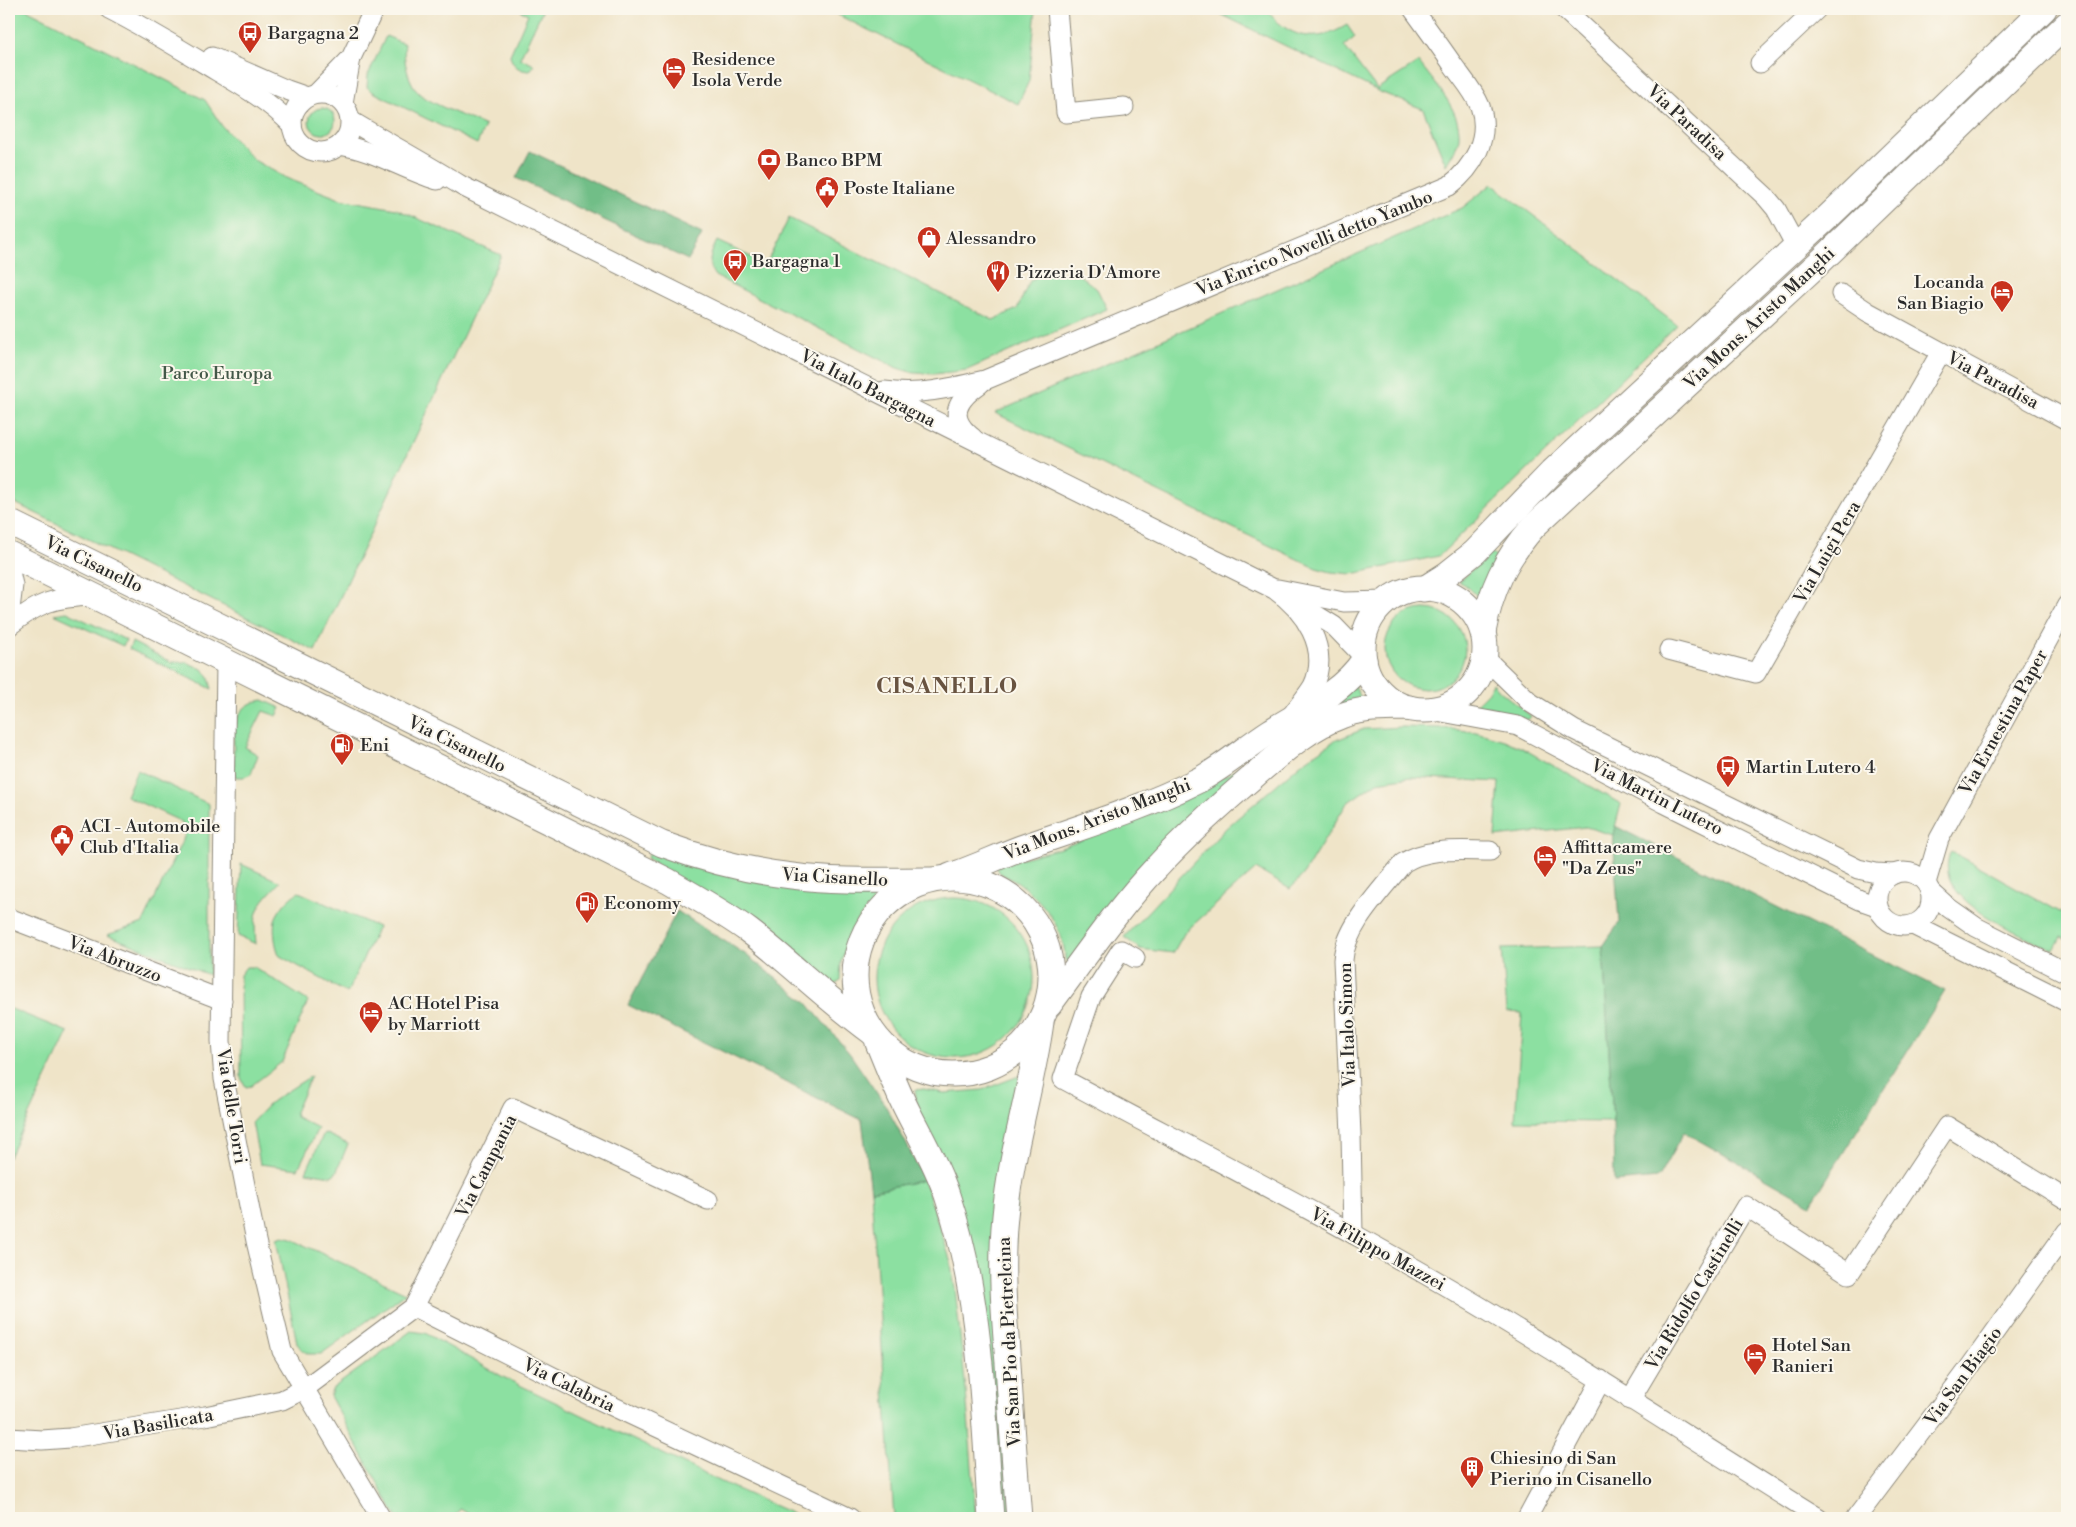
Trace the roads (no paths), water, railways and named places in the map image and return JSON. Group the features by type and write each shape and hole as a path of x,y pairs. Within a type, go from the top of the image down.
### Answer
{"main road":[{"name":"Via Mons. Aristo Manghi","path":"1424,588 1446,576 1475,552 1552,472 1796,246 2044,9"},
{"name":"Via Mons. Aristo Manghi","path":"1483,632 1488,607 1500,572 1511,554 1534,526 1822,260 2067,24"},
{"name":"Via Cisanello","path":"9,522 662,844 713,860 763,872 792,876 846,879 978,880 998,888 1017,902 1032,918 1047,948 1051,971 1050,993 1043,1015"},
{"name":"Via Cisanello","path":"9,554 675,885 749,931 846,1013 874,1034"},
{"path":"874,1034 894,1055 918,1068 944,1074 985,1068 1009,1056 1028,1039 1103,932 1157,867 1281,753 1324,724 1344,715 1375,708 1420,709 1448,705 1463,696 1479,675 1485,658 1483,632 1472,611 1461,601 1447,593 1424,588 1405,592 1388,601 1373,616 1367,629 1364,643 1364,658 1370,676 1380,690 1393,701 1420,709"},
{"name":"Via Mons. Aristo Manghi","path":"874,1034 861,1013 854,985 855,964 862,936 872,919 894,897 911,887 1097,822 1184,787 1231,761 1334,691 1356,671 1364,658"},
{"name":"Via San Pio da Pietrelcina","path":"1019,1518 1004,1317 1004,1233 1011,1164 1037,1053 1043,1015"},
{"name":"Via San Pio da Pietrelcina","path":"874,1034 903,1102 934,1161 947,1196 959,1238 976,1327 990,1518"}],"street":[{"path":"109,9 156,33 287,90 312,96 330,95 343,103"},
{"path":"156,33 264,100 292,125 297,139 311,150 323,152 340,146 348,134 351,121 343,103 351,58 374,9"},
{"path":"1057,9 1066,112 1124,107"},
{"name":"Via Enrico Novelli detto Yambo","path":"871,390 905,394 921,393 985,380 1439,191 1459,178 1472,163 1480,147 1483,124 1480,106 1474,94 1413,9"},
{"name":"Via Paradisa","path":"1564,9 1766,197 1776,209 1796,246"},
{"path":"1760,63 1817,9"},
{"path":"292,125 295,110 351,58"},
{"name":"Via Italo Bargagna","path":"351,121 462,186 1282,594 1334,626 1364,658"},
{"name":"Via Italo Bargagna","path":"340,146 364,150 412,171 462,186"},
{"name":"Via Paradisa","path":"1841,294 1868,312 2067,420"},
{"name":"Via Luigi Pera","path":"1669,650 1756,673 1941,352"},
{"name":"Via Enrico Novelli detto Yambo","path":"985,380 962,398 957,411 958,420 965,431 987,447"},
{"path":"9,567 13,584 9,617"},
{"name":"Via Italo Bargagna","path":"1282,594 1344,602 1388,601"},
{"name":"Via Italo Bargagna","path":"1282,594 1309,626 1316,642 1319,665 1310,691 1287,722"},
{"path":"9,626 38,605 66,598 92,596"},
{"name":"Via Ernestina Paper","path":"1897,873 1920,860 1939,839 2067,605"},
{"name":"Via Martin Lutero","path":"1485,658 1531,703 1574,730 1858,869 1876,873 1897,873"},
{"name":"Via delle Torri","path":"226,663 221,1041 224,1079 256,1242 282,1351 381,1518"},
{"name":"Via Martin Lutero","path":"1420,709 1518,726 1664,803 1860,900 1877,906"},
{"name":"Via Ernestina Paper","path":"1928,887 1939,839"},
{"name":"Via Italo Simon","path":"1353,1234 1343,960 1348,938 1397,870 1412,857 1434,852 1490,851"},
{"path":"1928,887 1931,900 1926,915 1914,925 1905,927 1890,923 1884,918 1877,906 1878,889 1887,877 1897,873 1915,874 1928,887 1948,908 1976,928 2067,973"},
{"name":"Via Abruzzo","path":"9,918 222,1000"},
{"path":"1914,925 2067,1002"},
{"name":"Via Filippo Mazzei","path":"1135,958 1121,950 1091,997 1063,1079 1353,1234 1441,1284 1601,1380 1819,1518"},
{"name":"Via Campania","path":"414,1307 513,1108 708,1200"},
{"name":"Via Ridolfo Castinelli","path":"1630,1400 1746,1206 1849,1274 1947,1126 2067,1200"},
{"name":"Via San Biagio","path":"1856,1518 1964,1375 2067,1231"},
{"path":"304,1389 414,1307"},
{"name":"Via Calabria","path":"414,1307 591,1396 850,1518"},
{"path":"1527,1518 1601,1380"},
{"name":"Via Basilicata","path":"9,1438 56,1440 138,1428 274,1403 304,1389"}],"place":[{"name":"Bargagna 2","path":"250,54"},
{"name":"Residence Isola Verde","path":"674,90"},
{"name":"Banco BPM","path":"769,181"},
{"name":"Poste Italiane","path":"827,209"},
{"name":"Alessandro","path":"929,259"},
{"name":"Bargagna 1","path":"735,282"},
{"name":"Pizzeria D'Amore","path":"998,293"},
{"name":"Locanda San Biagio","path":"2002,313"},
{"name":"Eni","path":"342,766"},
{"name":"Martin Lutero 4","path":"1728,788"},
{"name":"ACI - Automobile Club d'Italia","path":"62,857"},
{"name":"Affittacamere \"Da Zeus\"","path":"1545,878"},
{"name":"Economy","path":"587,924"},
{"name":"AC Hotel Pisa by Marriott","path":"371,1034"},
{"name":"Hotel San Ranieri","path":"1755,1376"},
{"name":"Chiesino di San Pierino in Cisanello","path":"1472,1489"}],"district":[{"name":"CISANELLO","path":"947,685"}],"park label":[{"name":"Parco Europa","path":"217,373"}]}
